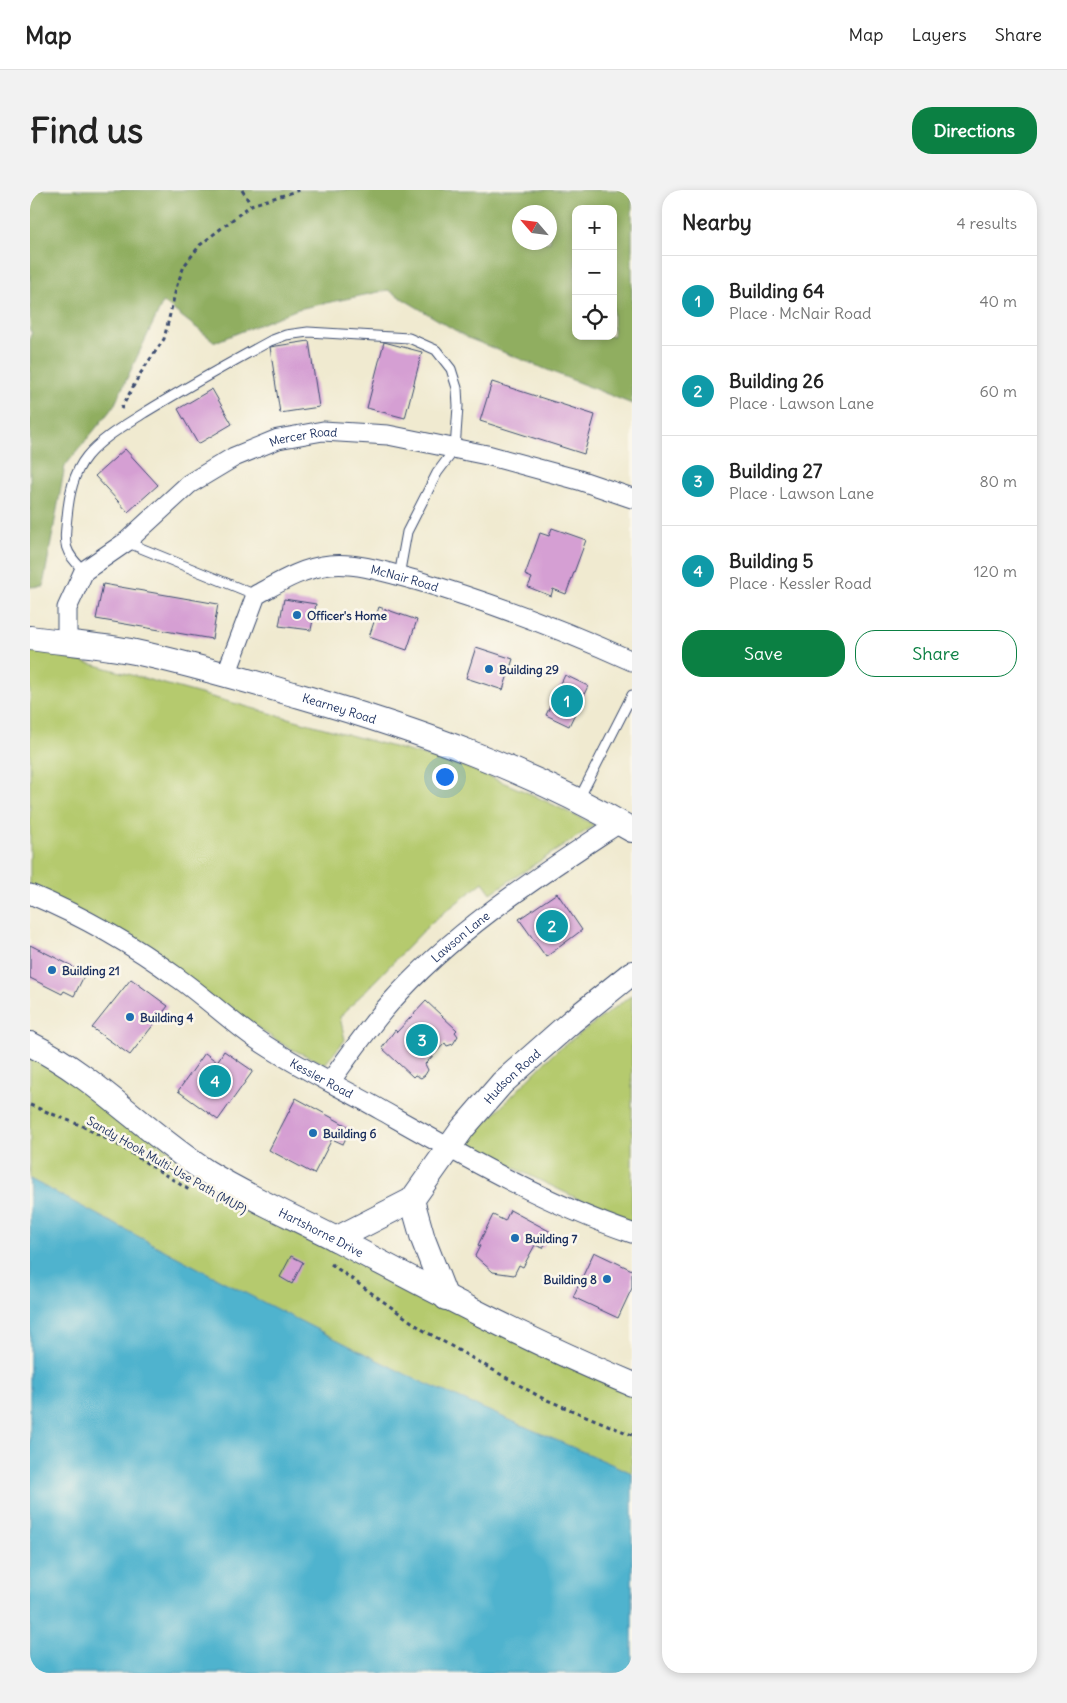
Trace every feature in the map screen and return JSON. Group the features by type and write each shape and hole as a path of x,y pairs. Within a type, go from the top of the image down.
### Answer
{"street":[{"name":"Mercer Road","path":"84,571 126,542 189,484 234,457 278,438 323,431 388,435 487,455 570,478 632,498"},
{"name":"McNair Road","path":"256,595 294,575 331,565 370,568 458,593 537,620 632,661"},
{"path":"68,644 67,608 84,571"},
{"path":"226,674 256,595"},
{"name":"Kearney Road","path":"30,638 133,652 226,674 362,714 457,747 578,801 626,827"},
{"name":"Lawson Lane","path":"330,1082 360,1038 390,1002 475,922 626,827"},
{"name":"Kessler Road","path":"30,894 69,911 139,951 180,979 254,1037 289,1060 449,1147 560,1204 598,1221 632,1233"},
{"name":"Hudson Road","path":"336,1239 412,1200 449,1147 502,1084 571,1022 632,973"},
{"name":"Hartshorne Drive","path":"30,1044 90,1082 157,1137 207,1172 446,1298 560,1354 632,1384"},
{"path":"412,1200 423,1239 446,1298"}],"lane":[{"path":"84,571 68,556 65,544 69,498 76,475 86,457 104,438 176,393 270,341 286,335 308,332 410,338 436,350 451,370 458,406 456,450 437,473 408,532 399,576"},
{"path":"126,542 256,595"},
{"path":"578,801 632,695"}],"path":[{"path":"242,190 251,205"},
{"path":"104,438 140,374 164,339 177,285 184,266 200,245 251,205 300,190"},
{"name":"Sandy Hook Multi-Use Path (MUP)","path":"30,1105 82,1126 120,1146 197,1194"},
{"path":"328,1262 423,1330 542,1398 632,1435"}],"green space":[{"path":"30,190 632,190 632,404 468,338 388,290 298,309 215,342 163,302 114,406 65,466 43,586 30,587 30,337 32,332 30,331"},
{"path":"30,650 48,652 466,767 531,794 595,825 491,893 483,882 432,922 340,1017 345,1040 325,1064 287,1047 86,915 30,890"},
{"path":"632,995 632,1225 465,1144 555,1052"},
{"path":"30,1049 211,1179 632,1390 632,1482 308,1346 30,1196"}],"water":[{"path":"30,1179 249,1295 415,1379 632,1473 632,1673 30,1673"}],"building":[{"path":"309,341 319,407 280,413 270,347"},
{"path":"384,342 422,352 405,418 367,408"},
{"path":"492,382 595,415 584,454 480,421"},
{"path":"212,389 232,424 198,444 178,409"},
{"path":"125,449 158,485 128,512 95,476"},
{"path":"552,528 586,540 566,594 553,589 551,596 528,587 532,578 525,575 540,533 549,536"},
{"path":"103,584 218,604 212,639 96,619"},
{"name":"Officer's Home","path":"284,599 316,604 311,630 279,626"},
{"path":"379,607 417,620 407,650 369,637"},
{"name":"Building 29","path":"476,647 513,659 503,690 466,678"},
{"path":"565,675 588,686 569,726 546,715"},
{"path":"557,893 582,930 546,957 519,919"},
{"name":"Building 21","path":"30,945 72,966 75,969 74,971 84,976 74,996 64,991 62,994 30,978"},
{"name":"Building 4","path":"131,979 168,1006 130,1055 92,1028"},
{"path":"426,1001 457,1030 455,1032 458,1036 453,1044 447,1046 445,1043 425,1064 428,1070 421,1078 415,1075 413,1077 382,1048 395,1030 397,1032"},
{"path":"224,1051 253,1071 218,1120 178,1091 205,1053 217,1062"},
{"name":"Building 6","path":"296,1098 351,1128 343,1144 332,1139 314,1174 269,1150"},
{"name":"Building 7","path":"510,1210 551,1232 543,1248 535,1245 523,1267 519,1265 514,1275 493,1272 475,1256 480,1246 478,1245 493,1215 505,1221"},
{"name":"Building 8","path":"594,1252 632,1270 632,1288 618,1318 573,1297"},
{"path":"291,1256 303,1262 292,1284 280,1277"}],"place":[{"name":"Officer's Home","path":"297,615"},
{"name":"Building 29","path":"489,669"},
{"name":"Building 64","path":"567,701"},
{"name":"Building 26","path":"552,926"},
{"name":"Building 21","path":"52,970"},
{"name":"Building 4","path":"130,1017"},
{"name":"Building 27","path":"422,1040"},
{"name":"Building 5","path":"215,1081"},
{"name":"Building 6","path":"313,1133"},
{"name":"Building 7","path":"515,1238"},
{"name":"Building 8","path":"607,1279"}]}
